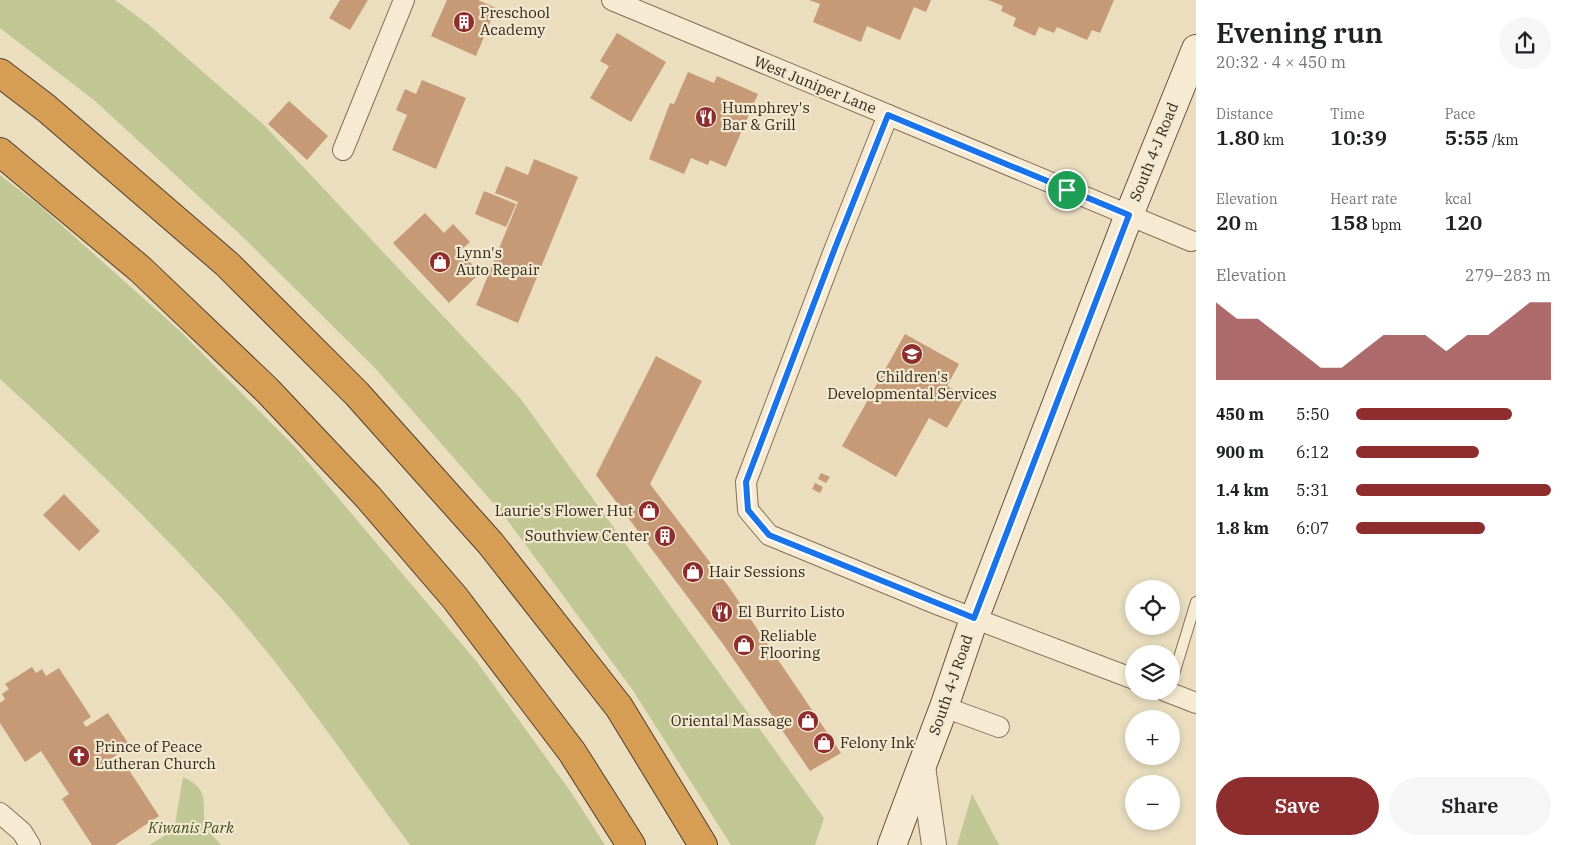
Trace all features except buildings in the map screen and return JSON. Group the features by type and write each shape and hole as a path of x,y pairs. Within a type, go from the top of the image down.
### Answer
{"highway":[{"path":"0,72 46,108 227,264 357,394 491,544 619,706 702,845"},
{"path":"0,152 147,276 266,390 368,497 455,598 572,752 631,845"}],"main road":[{"name":"South 4-J Road","path":"892,845 923,766 974,618 1129,215 1196,49"}],"street":[{"path":"343,150 404,0"},
{"name":"West Juniper Lane","path":"612,0 1193,243"},
{"path":"888,115 746,482 748,510 769,535 974,618 1125,676"},
{"path":"1180,696 1196,703"},
{"path":"944,707 999,728"},
{"path":"923,766 934,845"},
{"path":"0,813 22,832 30,845"}],"lane":[{"path":"1180,652 1196,602"}],"green space":[{"path":"0,0 115,0 149,25 263,124 520,398 824,818 815,845 731,845 632,689 502,513 375,368 246,240 94,100 0,28"},
{"path":"0,175 40,206 180,331 296,448 477,662 573,795 605,845 410,845 297,691 225,602 115,488 0,379"},
{"name":"Kiwanis Park","path":"183,777 193,783 203,795 205,822 208,830 221,845 149,845 174,830"},
{"path":"972,794 999,845 957,845"}],"place":[{"name":"Preschool Academy","path":"464,22"},
{"name":"Humphrey's Bar & Grill","path":"706,117"},
{"name":"Lynn's Auto Repair","path":"440,262"},
{"name":"Children's Developmental Services","path":"912,354"},
{"name":"Laurie's Flower Hut","path":"649,511"},
{"name":"Southview Center","path":"665,536"},
{"name":"Hair Sessions","path":"693,572"},
{"name":"El Burrito Listo","path":"722,612"},
{"name":"Reliable Flooring","path":"744,645"},
{"name":"Oriental Massage","path":"808,721"},
{"name":"Felony Ink","path":"824,743"},
{"name":"Prince of Peace Lutheran Church","path":"79,756"}],"route":[{"path":"888,115 1067,190 1129,215 974,618 769,535 748,510 746,482 888,115"}]}
